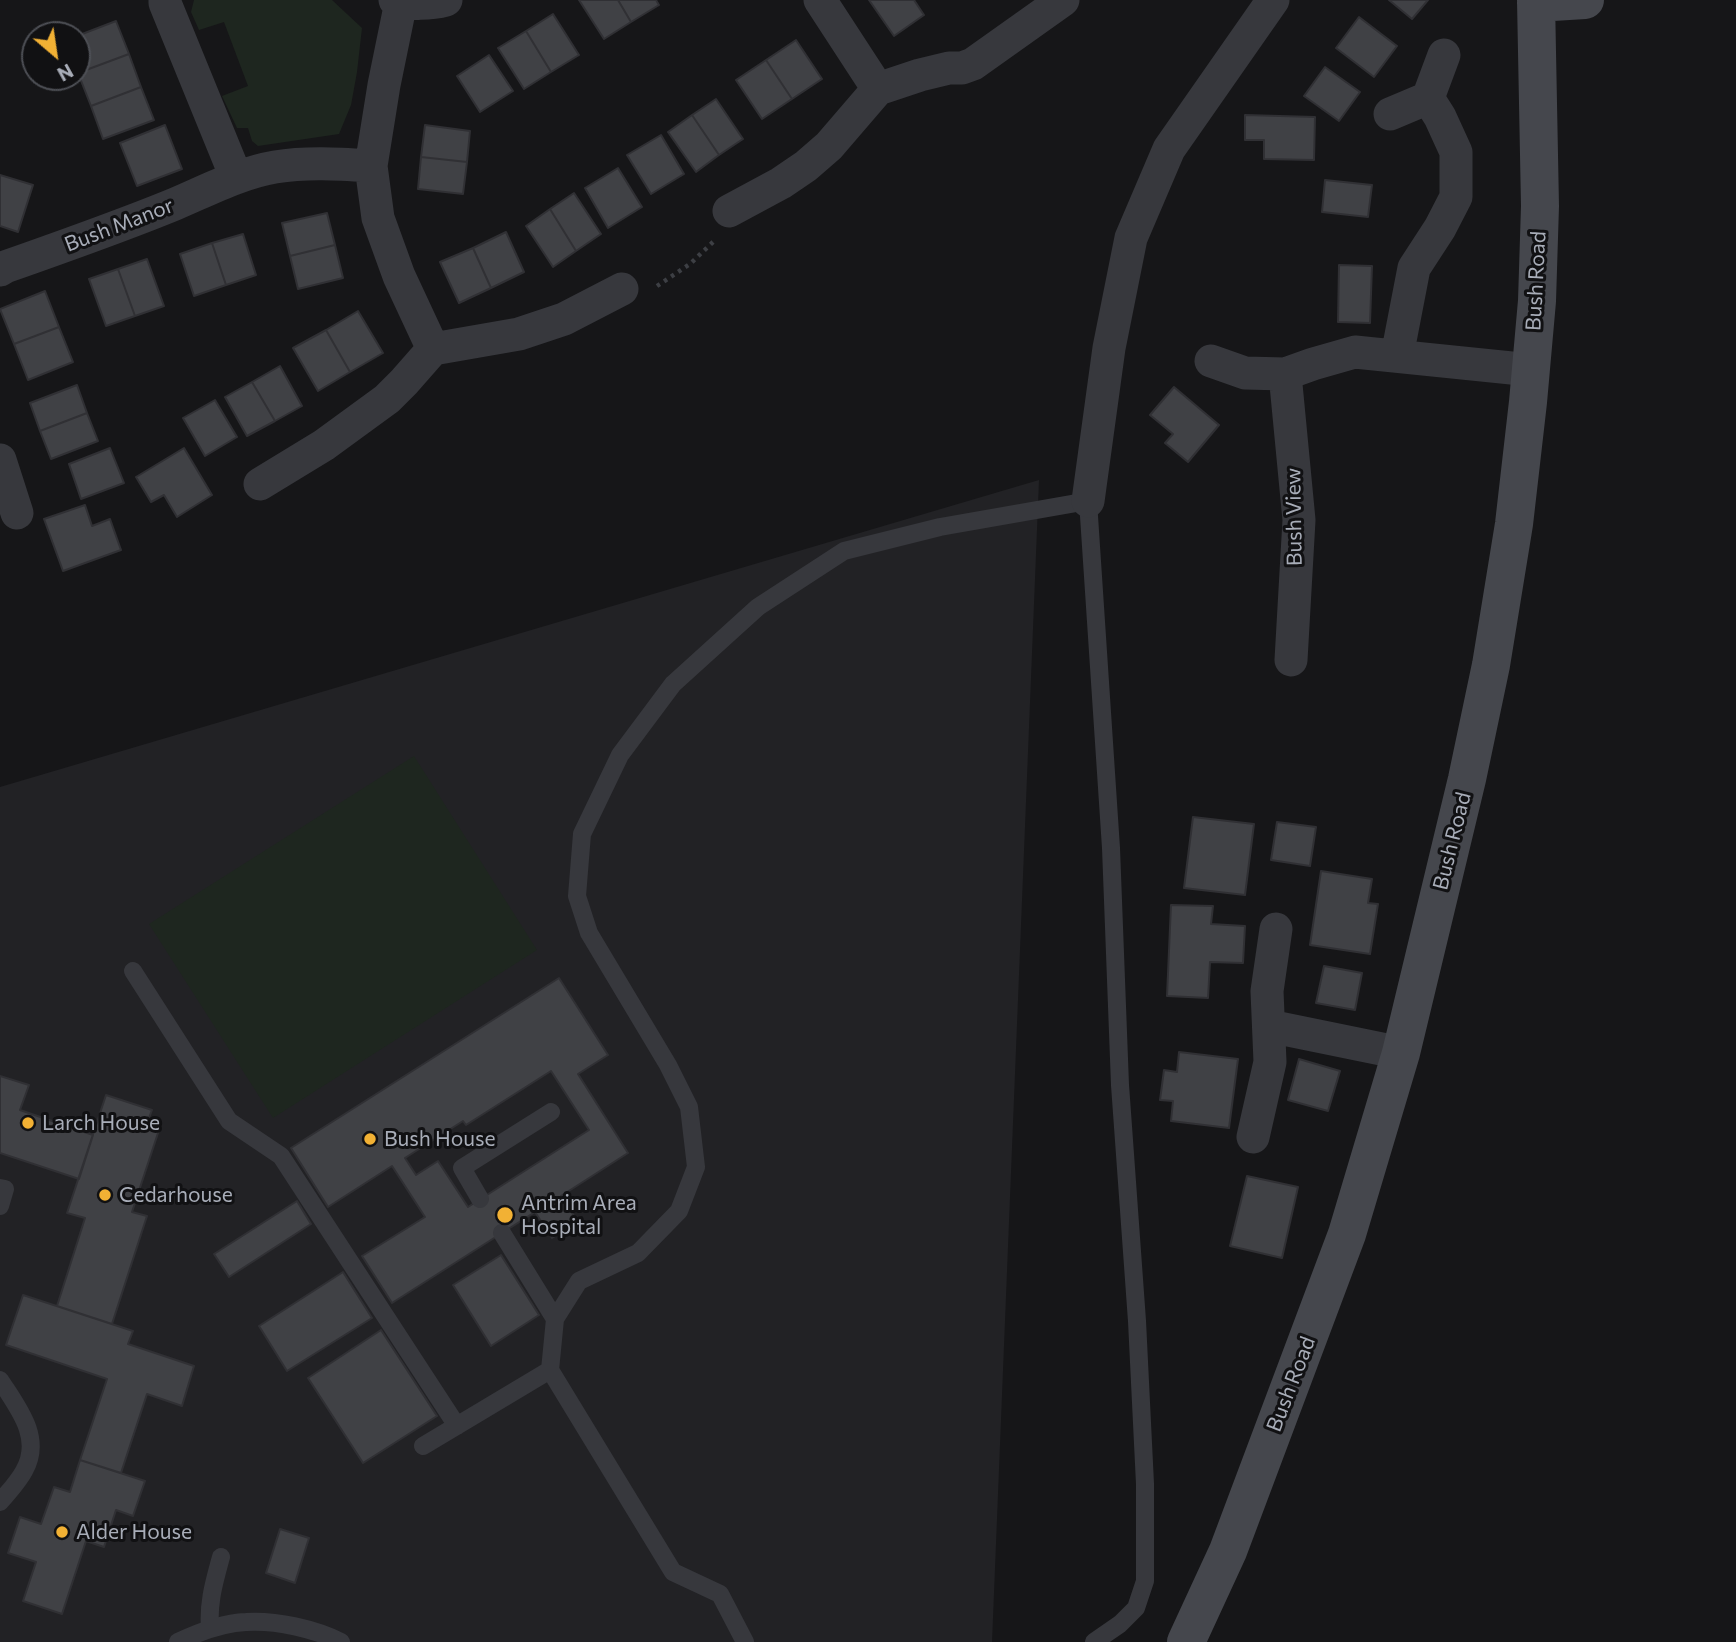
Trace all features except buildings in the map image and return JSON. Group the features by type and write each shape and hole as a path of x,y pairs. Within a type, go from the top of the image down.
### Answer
{"main road":[{"path":"1536,1 1586,0"},
{"name":"Bush Road","path":"1186,1642 1228,1551 1347,1234 1401,1053 1467,779 1491,665 1514,524 1531,370 1537,302 1539,206 1536,1"}],"street":[{"path":"165,0 236,177"},
{"path":"433,349 399,276 378,218 371,166 398,1 421,3 446,0"},
{"path":"820,0 878,89"},
{"path":"729,211 755,199 806,166 829,146 878,89 920,75 973,64 1063,0"},
{"path":"1088,501 1109,348 1131,238 1169,149 1273,0"},
{"path":"1390,114 1428,98 1444,55"},
{"path":"1397,356 1414,268 1440,229 1456,197 1456,152 1428,98"},
{"name":"Bush Manor","path":"0,270 90,238 236,177 272,167 307,163 371,166"},
{"path":"260,484 324,445 387,399 433,349 519,334 564,319 622,289"},
{"path":"1211,361 1245,373 1285,374 1355,352 1531,370"},
{"name":"Bush View","path":"1285,374 1298,520 1291,660"},
{"path":"0,460 17,513"},
{"path":"1253,1137 1269,1062 1267,990 1276,929"},
{"path":"1269,1026 1401,1053"}],"lane":[{"path":"746,1642 720,1594 673,1572 550,1370 555,1319 579,1281 638,1253 678,1211 696,1167 689,1107 668,1065 590,933 577,896 582,834 620,755 673,684 758,607 844,551 940,527 1088,501 1111,848 1120,1085 1137,1321 1145,1484 1144,1581 1136,1608 1120,1624 1094,1642"},
{"path":"132,971 229,1121 281,1156 457,1426"},
{"path":"480,1199 462,1168 551,1112"},
{"path":"0,1188 5,1189 0,1206"},
{"path":"502,1233 555,1319"},
{"path":"423,1446 550,1370"},
{"path":"0,1380 21,1412 30,1433 32,1449 24,1471 0,1502"},
{"path":"210,1629 211,1592 221,1557"},
{"path":"178,1642 210,1629 246,1622 271,1623 317,1632 341,1642"}],"path":[{"path":"622,289 658,286 690,264 717,239 729,211"}],"shaded area":[{"path":"194,0 332,0 362,28 351,105 339,134 258,146 252,141 248,128 237,128 222,96 248,86 224,22 199,30 191,12"},
{"name":"Antrim Area Hospital","path":"1039,480 992,1642 0,1642 0,787"},
{"path":"414,756 537,950 273,1118 149,924"}],"place":[{"name":"Larch House","path":"28,1123"},
{"name":"Bush House","path":"370,1139"},
{"name":"Cedarhouse","path":"105,1195"},
{"name":"Antrim Area Hospital","path":"505,1215"},
{"name":"Alder House","path":"62,1532"}]}
